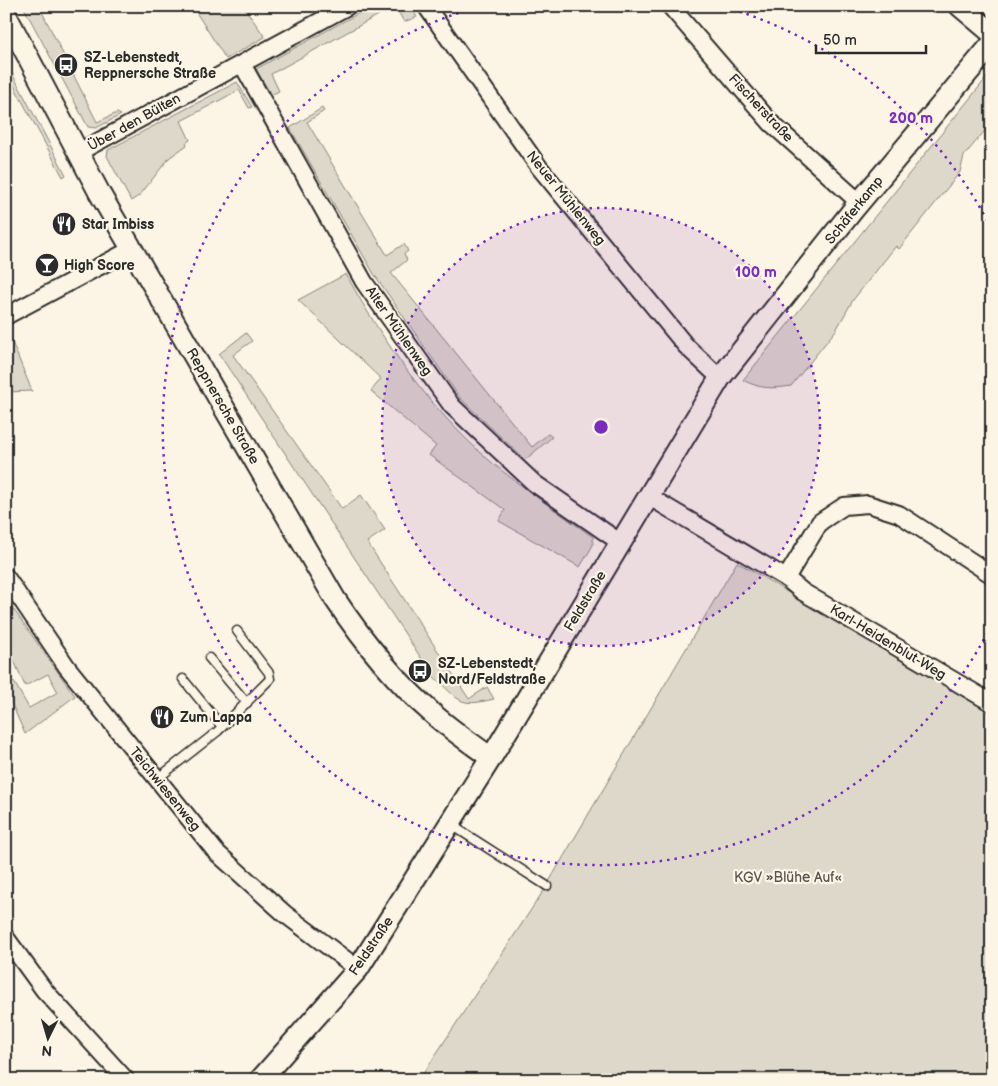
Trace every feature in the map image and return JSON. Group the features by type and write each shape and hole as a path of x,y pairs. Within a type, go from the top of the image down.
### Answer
{"street":[{"name":"Über den Bülten","path":"79,152 348,6"},
{"name":"Neuer Mühlenweg","path":"426,6 539,167 686,346 720,378"},
{"name":"Fischerstraße","path":"670,6 770,123 860,202"},
{"path":"960,6 992,34"},
{"name":"Reppnersche Straße","path":"6,15 132,249 335,599 366,645 432,714 491,758"},
{"name":"Schäferkamp","path":"720,378 860,202 992,44"},
{"name":"Alter Mühlenweg","path":"242,64 364,282 452,406 534,483 620,543"},
{"path":"6,316 132,249"},
{"name":"Feldstraße","path":"260,1080 358,969 491,758 720,378"},
{"name":"Karl-Heidenblut-Weg","path":"648,496 786,578 803,592 992,703"},
{"path":"786,578 820,522 844,506 868,504 899,514 992,575"},
{"name":"Teichwiesenweg","path":"6,577 67,667 216,852 285,914 358,969"},
{"path":"6,938 44,990 126,1080"}],"lane":[{"path":"157,779 222,727 268,683 271,676 237,631"},
{"path":"209,658 246,703"},
{"path":"183,679 222,727"},
{"path":"449,824 548,886"}],"green space":[{"path":"23,6 39,6 97,122 117,113 121,115 96,128 88,127"},
{"path":"192,6 243,6 265,37 226,59"},
{"path":"372,6 395,6 271,74 279,91 271,95 256,69"},
{"path":"395,6 410,6 417,17 404,22"},
{"path":"6,63 66,175 63,177 6,71"},
{"path":"992,71 992,122 964,156 960,172 899,249 896,246 853,300 836,330 791,386 766,388 743,380"},
{"path":"237,82 252,107 249,108 239,90 181,121 190,140 186,143 187,145 169,158 140,195 131,201 107,156 108,150"},
{"path":"322,108 324,111 307,122 387,255 404,244 408,251 404,254 407,260 391,273 532,447 548,434 552,437 525,460 460,398 374,274 290,128"},
{"path":"346,274 392,349 447,419 489,460 540,500 593,537 593,545 580,567 499,521 505,510 429,455 436,446 371,391 381,379 298,300"},
{"path":"7,330 32,391 6,392"},
{"path":"246,333 252,341 233,355 342,509 361,495 385,530 367,542 469,699 487,687 494,699 473,703 460,700 433,676 219,354"},
{"name":"KGV »Blühe Auf«","path":"737,562 992,713 992,1080 419,1080 544,890"},
{"path":"6,599 75,696 25,734 6,691 6,685 14,682 29,708 58,692 48,674 25,686 6,642"}],"place":[{"name":"SZ-Lebenstedt, Reppnersche Straße","path":"66,65"},
{"name":"Star Imbiss","path":"64,224"},
{"name":"High Score","path":"47,265"},
{"name":"SZ-Lebenstedt, Nord/Feldstraße","path":"420,671"},
{"name":"Zum Lappa","path":"162,717"}]}
